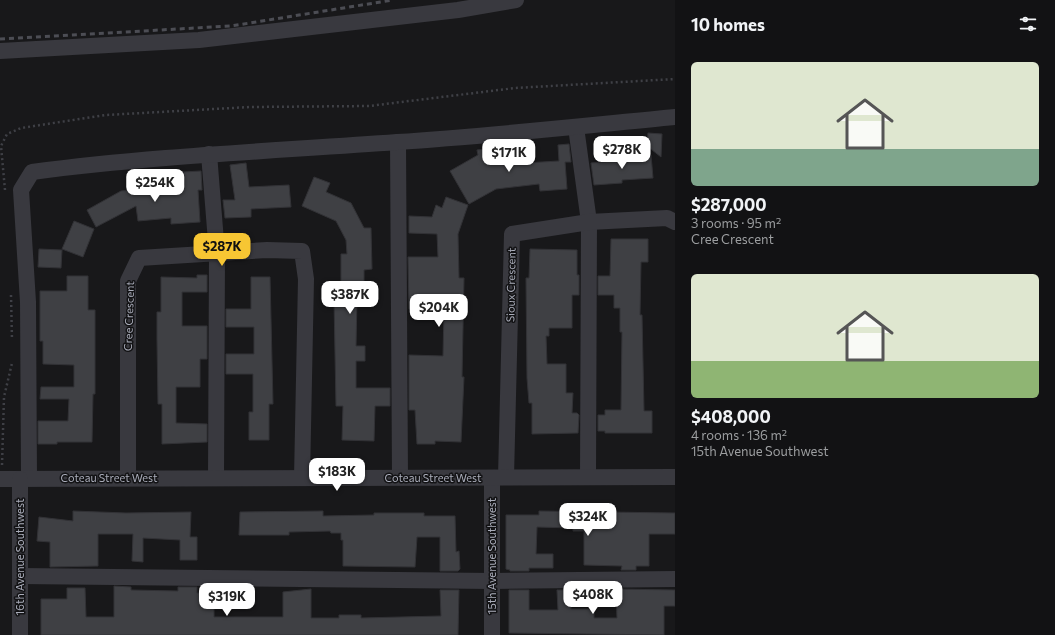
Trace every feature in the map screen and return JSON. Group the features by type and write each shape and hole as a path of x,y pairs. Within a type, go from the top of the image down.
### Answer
{"street":[{"path":"0,51 199,40 458,10 516,0"},
{"path":"216,478 217,254 209,154 398,142 675,117"},
{"path":"576,127 589,222 588,477"},
{"path":"398,142 400,477"},
{"name":"16th Avenue Southwest","path":"20,635 20,576 28,302 21,190 32,172 94,164 209,154"},
{"name":"Sioux Crescent","path":"499,477 512,234 589,222 667,218 675,222"},
{"name":"Cree Crescent","path":"128,478 128,281 138,258 267,250 302,251 306,279 302,478"},
{"name":"15th Avenue Southwest","path":"492,635 492,581 499,477"},
{"name":"Coteau Street West","path":"0,479 675,477"},
{"path":"20,576 492,581 675,579"}],"building":[{"path":"648,133 662,134 661,157 647,146"},
{"path":"569,144 571,162 565,162 567,189 540,191 539,184 496,189 469,204 450,171 478,155 477,150 508,146 507,159 524,157 525,163 559,161 558,145"},
{"path":"651,155 653,178 622,180 622,183 594,185 591,163 622,160 622,157"},
{"path":"246,163 249,187 289,185 291,207 251,209 251,217 225,218 223,200 235,200 230,165"},
{"path":"201,171 202,190 198,190 200,222 171,224 171,218 138,221 136,206 96,227 87,210 121,191 184,185 183,172"},
{"path":"314,177 330,183 326,192 351,203 364,228 371,228 372,269 364,270 364,296 357,297 356,346 365,346 365,361 356,361 356,388 390,388 390,406 375,406 374,441 342,440 343,406 336,406 334,300 341,300 341,254 347,254 346,240 336,221 302,206"},
{"path":"446,197 468,205 458,234 459,278 464,278 462,377 464,377 461,442 435,441 435,444 417,444 415,410 409,410 409,355 443,356 444,309 409,309 408,257 438,257 437,234 409,233 409,216 432,217 436,205 442,208"},
{"path":"74,221 94,229 83,257 62,249"},
{"path":"611,239 648,239 648,262 641,262 640,315 642,315 644,411 652,411 652,433 605,433 605,431 598,431 598,415 605,415 605,410 621,410 622,332 620,332 620,308 614,308 614,295 598,295 598,276 610,276"},
{"path":"39,249 62,250 61,268 38,267"},
{"path":"530,249 577,250 579,295 572,295 572,328 549,328 549,336 546,336 547,364 566,364 566,393 573,393 572,413 577,413 579,415 578,433 532,434 532,403 529,403 527,378 526,278 529,278"},
{"path":"197,275 207,275 207,292 182,292 182,326 207,326 207,359 200,359 200,387 176,387 176,423 207,424 207,442 162,444 162,404 158,404 157,340 157,312 161,312 161,277 197,278"},
{"path":"67,276 88,276 88,310 95,310 95,394 93,394 92,442 57,442 57,444 38,444 38,421 68,421 69,399 40,399 41,387 74,387 74,365 43,364 43,341 40,341 40,291 67,291"},
{"path":"251,277 270,277 273,404 269,404 269,440 249,440 249,412 253,412 253,374 226,374 226,354 254,354 254,327 226,327 226,309 251,309"},
{"path":"73,511 126,513 191,512 190,537 197,537 197,560 180,560 180,540 143,538 143,562 132,561 133,534 98,534 98,566 50,567 50,542 37,541 39,517 73,521"},
{"path":"323,511 323,516 374,515 374,513 424,513 424,516 455,516 456,552 459,551 460,569 458,571 440,571 440,537 417,537 415,567 343,566 343,540 341,540 341,533 331,533 330,531 289,532 289,535 239,535 240,512"},
{"path":"539,511 675,513 675,534 649,534 649,566 636,566 636,570 621,570 622,566 584,565 584,531 573,531 573,528 537,527 536,554 553,554 553,568 529,568 529,571 510,571 506,569 506,515 539,515"},
{"path":"114,586 131,587 131,590 178,591 178,587 197,587 197,593 214,593 214,617 283,617 283,592 311,589 311,618 339,618 339,615 361,615 361,618 441,616 440,590 459,590 458,635 41,635 41,599 67,599 67,588 85,588 86,617 114,617"},
{"path":"616,589 675,590 675,606 664,606 664,635 509,633 509,590 529,590 529,610 558,610 557,590 571,590 571,609 594,609 594,618 617,618"}],"railway":[{"path":"0,39 231,26 393,0"}]}
